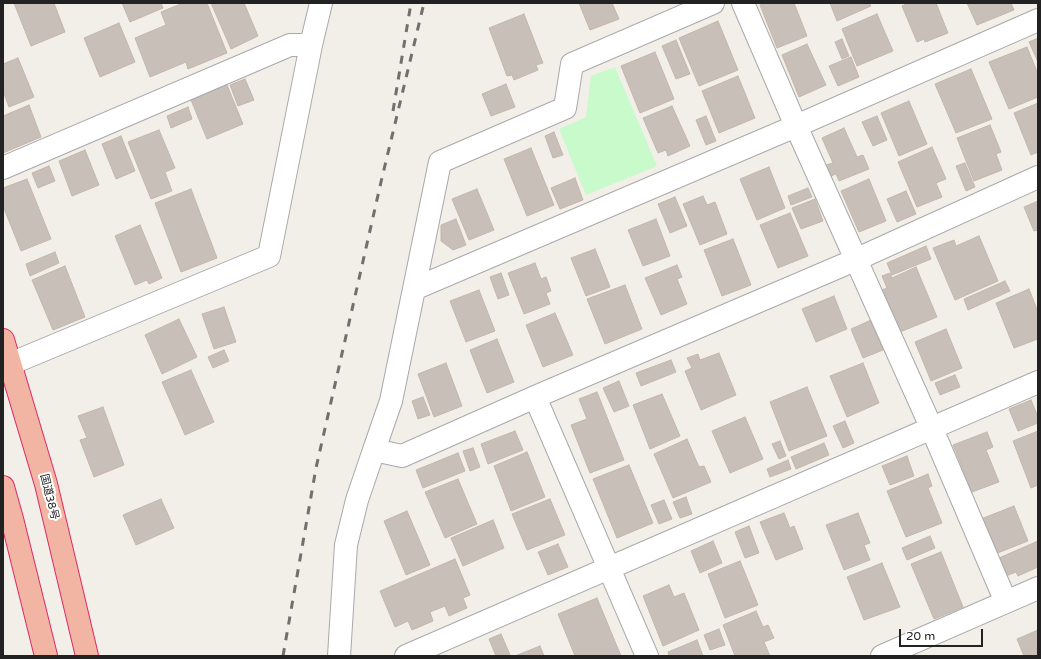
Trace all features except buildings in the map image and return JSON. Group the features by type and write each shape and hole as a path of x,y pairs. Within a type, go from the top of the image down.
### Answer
{"highway":[{"name":"国道38号","path":"3,340 46,484 87,656"},
{"path":"3,487 8,521 46,656"}],"street":[{"path":"10,364 269,256 311,45 321,3"},
{"path":"339,656 346,545 357,500 391,401 440,162 565,108 572,64 713,3"},
{"path":"743,3 855,260 932,429 1006,602"},
{"path":"414,289 796,126 1038,20"},
{"path":"3,168 290,45 311,45"},
{"path":"374,450 402,456 855,260 1038,177"},
{"path":"406,656 1038,382"},
{"path":"536,397 647,656"},
{"path":"882,656 1038,588"}],"green space":[{"path":"615,67 657,166 586,195 559,129 586,117 591,76"}],"railway":[{"path":"393,111 411,3"},
{"path":"283,656 316,468 381,182 424,3"}]}
